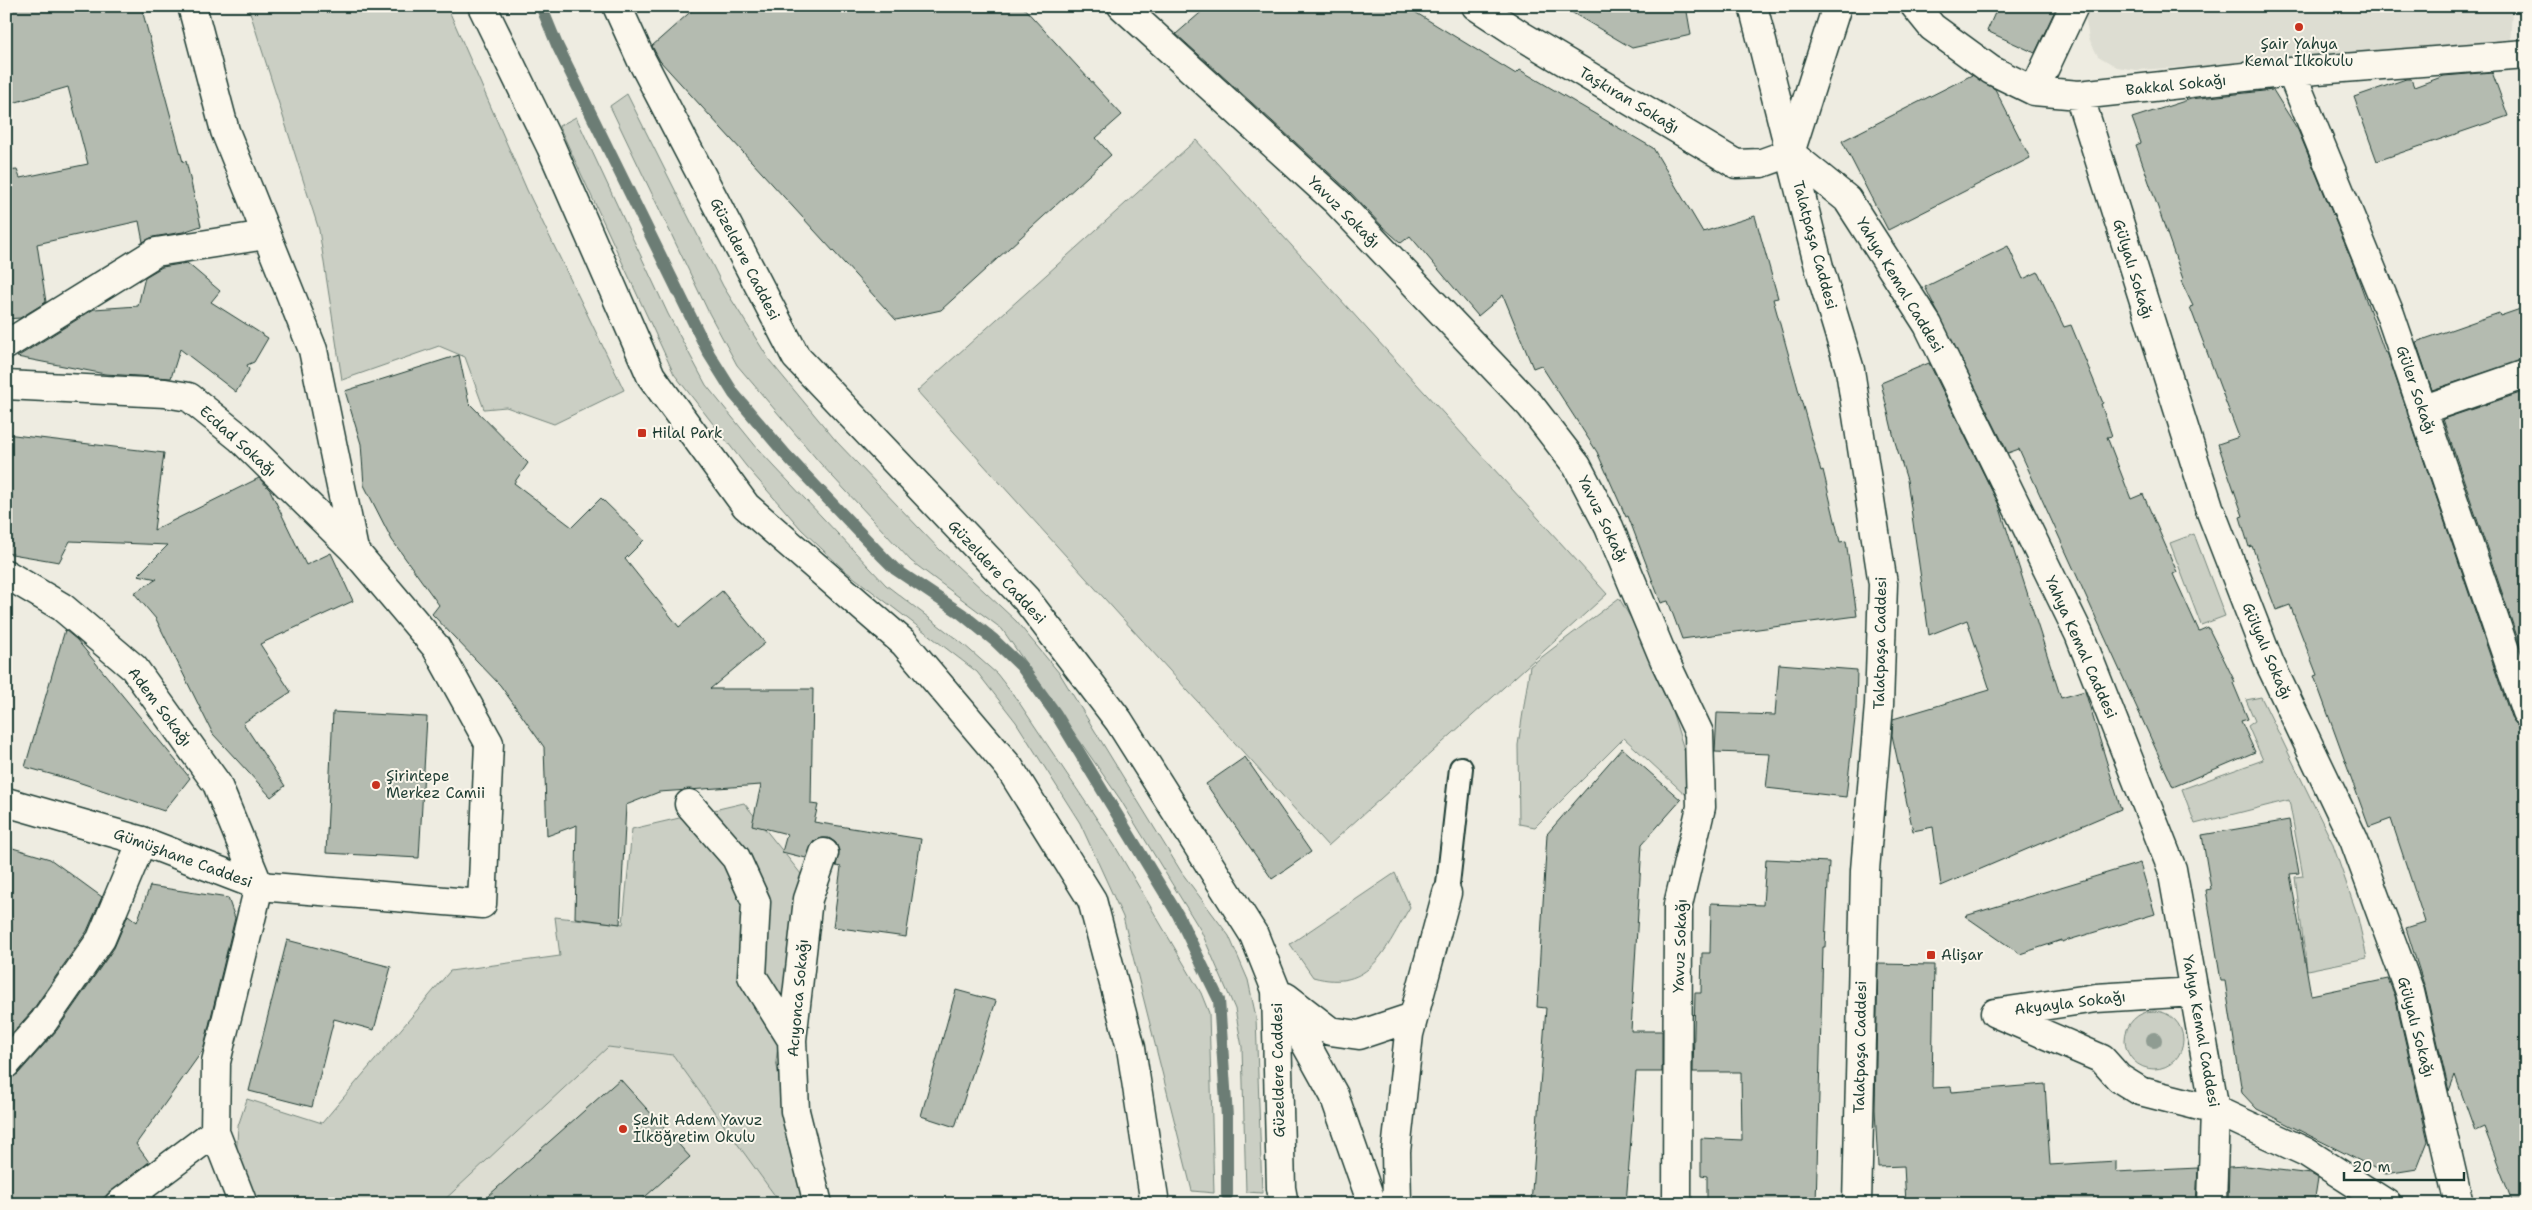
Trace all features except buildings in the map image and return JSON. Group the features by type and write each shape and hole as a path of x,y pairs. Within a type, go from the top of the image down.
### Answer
{"street":[{"path":"192,6 224,131 312,350 354,550"},
{"path":"482,6 551,147 651,376 746,506 904,642 1009,767 1092,900 1131,1048 1155,1204"},
{"name":"Yavuz Sokağı","path":"1122,6 1337,202 1530,405 1577,466 1609,527 1664,659 1699,733 1701,807 1678,905 1677,1204"},
{"name":"Taşkıran Sokağı","path":"1476,6 1522,36 1736,164 1762,163 1790,153"},
{"name":"Talatpaşa Caddesi","path":"1753,6 1819,267 1850,370 1883,584 1879,705 1865,870 1856,1204"},
{"path":"1790,153 1837,6"},
{"name":"Bakkal Sokağı","path":"1915,6 1932,27 1990,70 2034,91 2079,95 2291,72 2525,56"},
{"path":"2034,91 2074,6"},
{"name":"Güzeldere Caddesi","path":"620,7 646,68 796,357 1026,599 1114,713 1254,935 1276,990 1281,1188 1284,1204"},
{"name":"Güler Sokağı","path":"2291,72 2390,314 2526,712"},
{"name":"Gülyalı Sokağı","path":"2079,95 2209,507 2270,664 2354,840 2410,992 2459,1204"},
{"name":"Yahya Kemal Caddesi","path":"1790,153 1847,199 1928,326 2074,625 2172,869 2215,1110 2212,1204"},
{"path":"6,345 156,252 266,235"},
{"path":"2422,410 2526,374"},
{"name":"Ecdad Sokağı","path":"6,385 165,393 189,397 240,438 354,550 436,647 489,743 482,904"},
{"name":"Adem Sokağı","path":"6,574 62,607 134,668 217,784 259,886"},
{"name":"Gümüşhane Caddesi","path":"6,802 142,841 259,886 482,904"},
{"path":"689,804 736,858 756,902 752,976 792,1040"},
{"path":"6,1064 44,1021 101,939 142,841"},
{"name":"Acıyonca Sokağı","path":"818,1204 795,1111 792,1040 808,899 824,853"},
{"path":"243,1204 215,1132 216,1062 259,886"},
{"path":"1397,1204 1396,1151 1409,1034 1447,893"},
{"path":"1276,990 1330,1031 1359,1035 1413,1016"},
{"path":"1276,990 1334,1095 1372,1204"},
{"name":"Akyayla Sokağı","path":"2194,992 2096,998 1995,1013 2102,1059 2119,1078 2140,1091 2215,1110 2306,1152 2387,1204"},
{"path":"119,1204 215,1132"}],"lane":[{"path":"1447,893 1461,768"}],"shaded area":[{"path":"248,6 447,6 527,190 624,390 554,424 506,407 484,409 465,357 439,346 342,380 319,230"},
{"name":"Şair Yahya Kemal İlkokulu","path":"2089,6 2526,6 2512,8 2510,48 2136,70 2117,67 2098,56 2089,39 2085,16"},
{"path":"627,94 723,286 770,361 837,442 940,550 1016,621 1060,674 1182,873 1229,936 1248,980 1256,1017 1262,1193 1246,1192 1242,1047 1235,1009 1201,931 1120,799 1002,629 911,561 820,463 737,365 709,313 610,106"},
{"path":"576,117 668,314 706,385 758,449 886,585 963,644 997,674 1018,701 1115,846 1201,993 1209,1013 1214,1193 1192,1191 1123,917 1080,823 1016,722 977,672 843,569 801,529 746,466 674,374 559,126"},
{"path":"1196,140 1607,594 1328,846 917,391"},
{"path":"2194,534 2225,616 2201,625 2170,543"},
{"path":"1619,598 1657,663 1686,756 1686,795 1624,738 1535,827 1519,824 1518,745 1530,666"},
{"path":"2261,697 2332,842 2357,914 2367,958 2307,970 2295,877 2303,876 2289,800 2195,824 2182,789 2263,760 2248,726 2255,721 2246,700"},
{"path":"744,803 801,874 776,1061 803,1204 781,1204 673,1055 608,1047 440,1204 255,1204 236,1159 238,1126 247,1099 322,1123 450,971 560,956 555,917 623,924 632,829"},
{"path":"1395,873 1410,907 1384,952 1363,973 1349,979 1333,980 1313,977 1290,944"},
{"path":"2148,1011 2160,1011 2175,1019 2183,1034 2183,1046 2175,1061 2160,1069 2148,1069 2133,1061 2125,1046 2125,1034 2133,1019"},
{"name":"Şehit Adem Yavuz İlköğretim Okulu","path":"608,1047 673,1055 781,1204 440,1204"}],"waterway":[{"path":"541,6 557,45 709,354 734,394 786,455 895,569 962,614 994,640 1021,666 1056,714 1178,915 1219,1000 1227,1117 1227,1195"}],"place":[{"name":"Şair Yahya Kemal İlkokulu","path":"2299,27"},
{"name":"Hilal Park","path":"642,433"},
{"name":"Şirintepe Merkez Camii","path":"376,785"},
{"name":"Alişar","path":"1931,955"},
{"name":"Şehit Adem Yavuz İlköğretim Okulu","path":"623,1129"}]}
